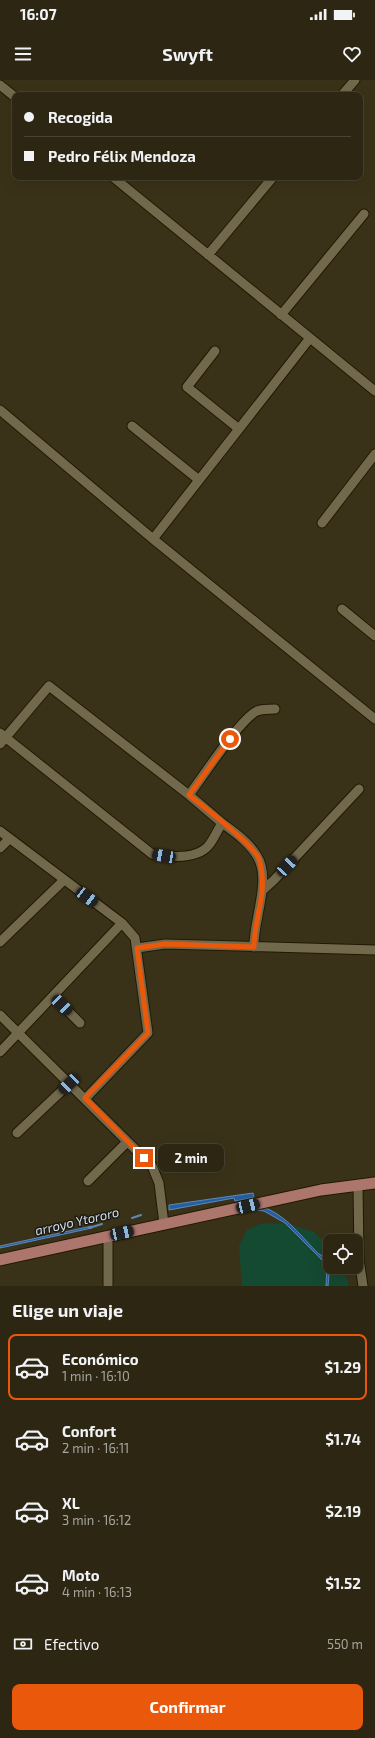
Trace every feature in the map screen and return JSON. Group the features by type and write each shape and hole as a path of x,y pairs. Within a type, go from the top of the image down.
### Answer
{"main road":[{"path":"0,1260 321,1190 375,1183"}],"street":[{"path":"344,92 354,80"},
{"path":"0,85 12,95"},
{"path":"117,180 375,391"},
{"path":"208,255 271,180"},
{"path":"282,314 364,214"},
{"path":"153,538 310,338"},
{"path":"215,351 187,387 239,429"},
{"path":"0,410 153,538 375,718"},
{"path":"132,426 199,480"},
{"path":"322,523 375,454"},
{"path":"342,609 375,636"},
{"path":"222,822 209,845 200,852 188,856 164,856 152,854 2,738 49,686 222,822 242,839 258,858 262,873 262,891 254,947"},
{"path":"189,795 230,739 250,716 263,709 275,709"},
{"path":"262,891 359,789"},
{"path":"0,831 122,923 135,938 148,1033 85,1098"},
{"path":"0,848 9,839"},
{"path":"0,942 64,880"},
{"path":"0,1052 122,923"},
{"path":"137,948 165,944 375,950"},
{"path":"53,996 80,1023"},
{"path":"0,1015 152,1166 159,1183 164,1224"},
{"path":"17,1133 69,1084"},
{"path":"88,1181 128,1142"},
{"path":"358,1185 359,1259 364,1286"},
{"path":"108,1236 108,1286"}],"green space":[{"path":"262,1223 285,1223 314,1232 323,1241 323,1274 345,1274 349,1286 242,1286 239,1246 247,1230"}],"water":[{"path":"253,1193 254,1197 235,1201 234,1198 169,1210 169,1205"},
{"path":"262,1207 279,1215 323,1256 323,1261 285,1223 264,1211 256,1210"},
{"path":"92,1226 92,1228 0,1248 0,1246"},
{"path":"327,1274 329,1274 328,1286 326,1286"}],"waterway":[{"name":"arroyo Ytororo","path":"132,1218 141,1215"},
{"name":"arroyo Ytororo","path":"89,1228 102,1224"}],"route":[{"path":"144,1158 85,1098 148,1033 137,948 165,944 254,947 262,891 262,873 258,858 253,850 242,839 189,795 230,739"}]}
